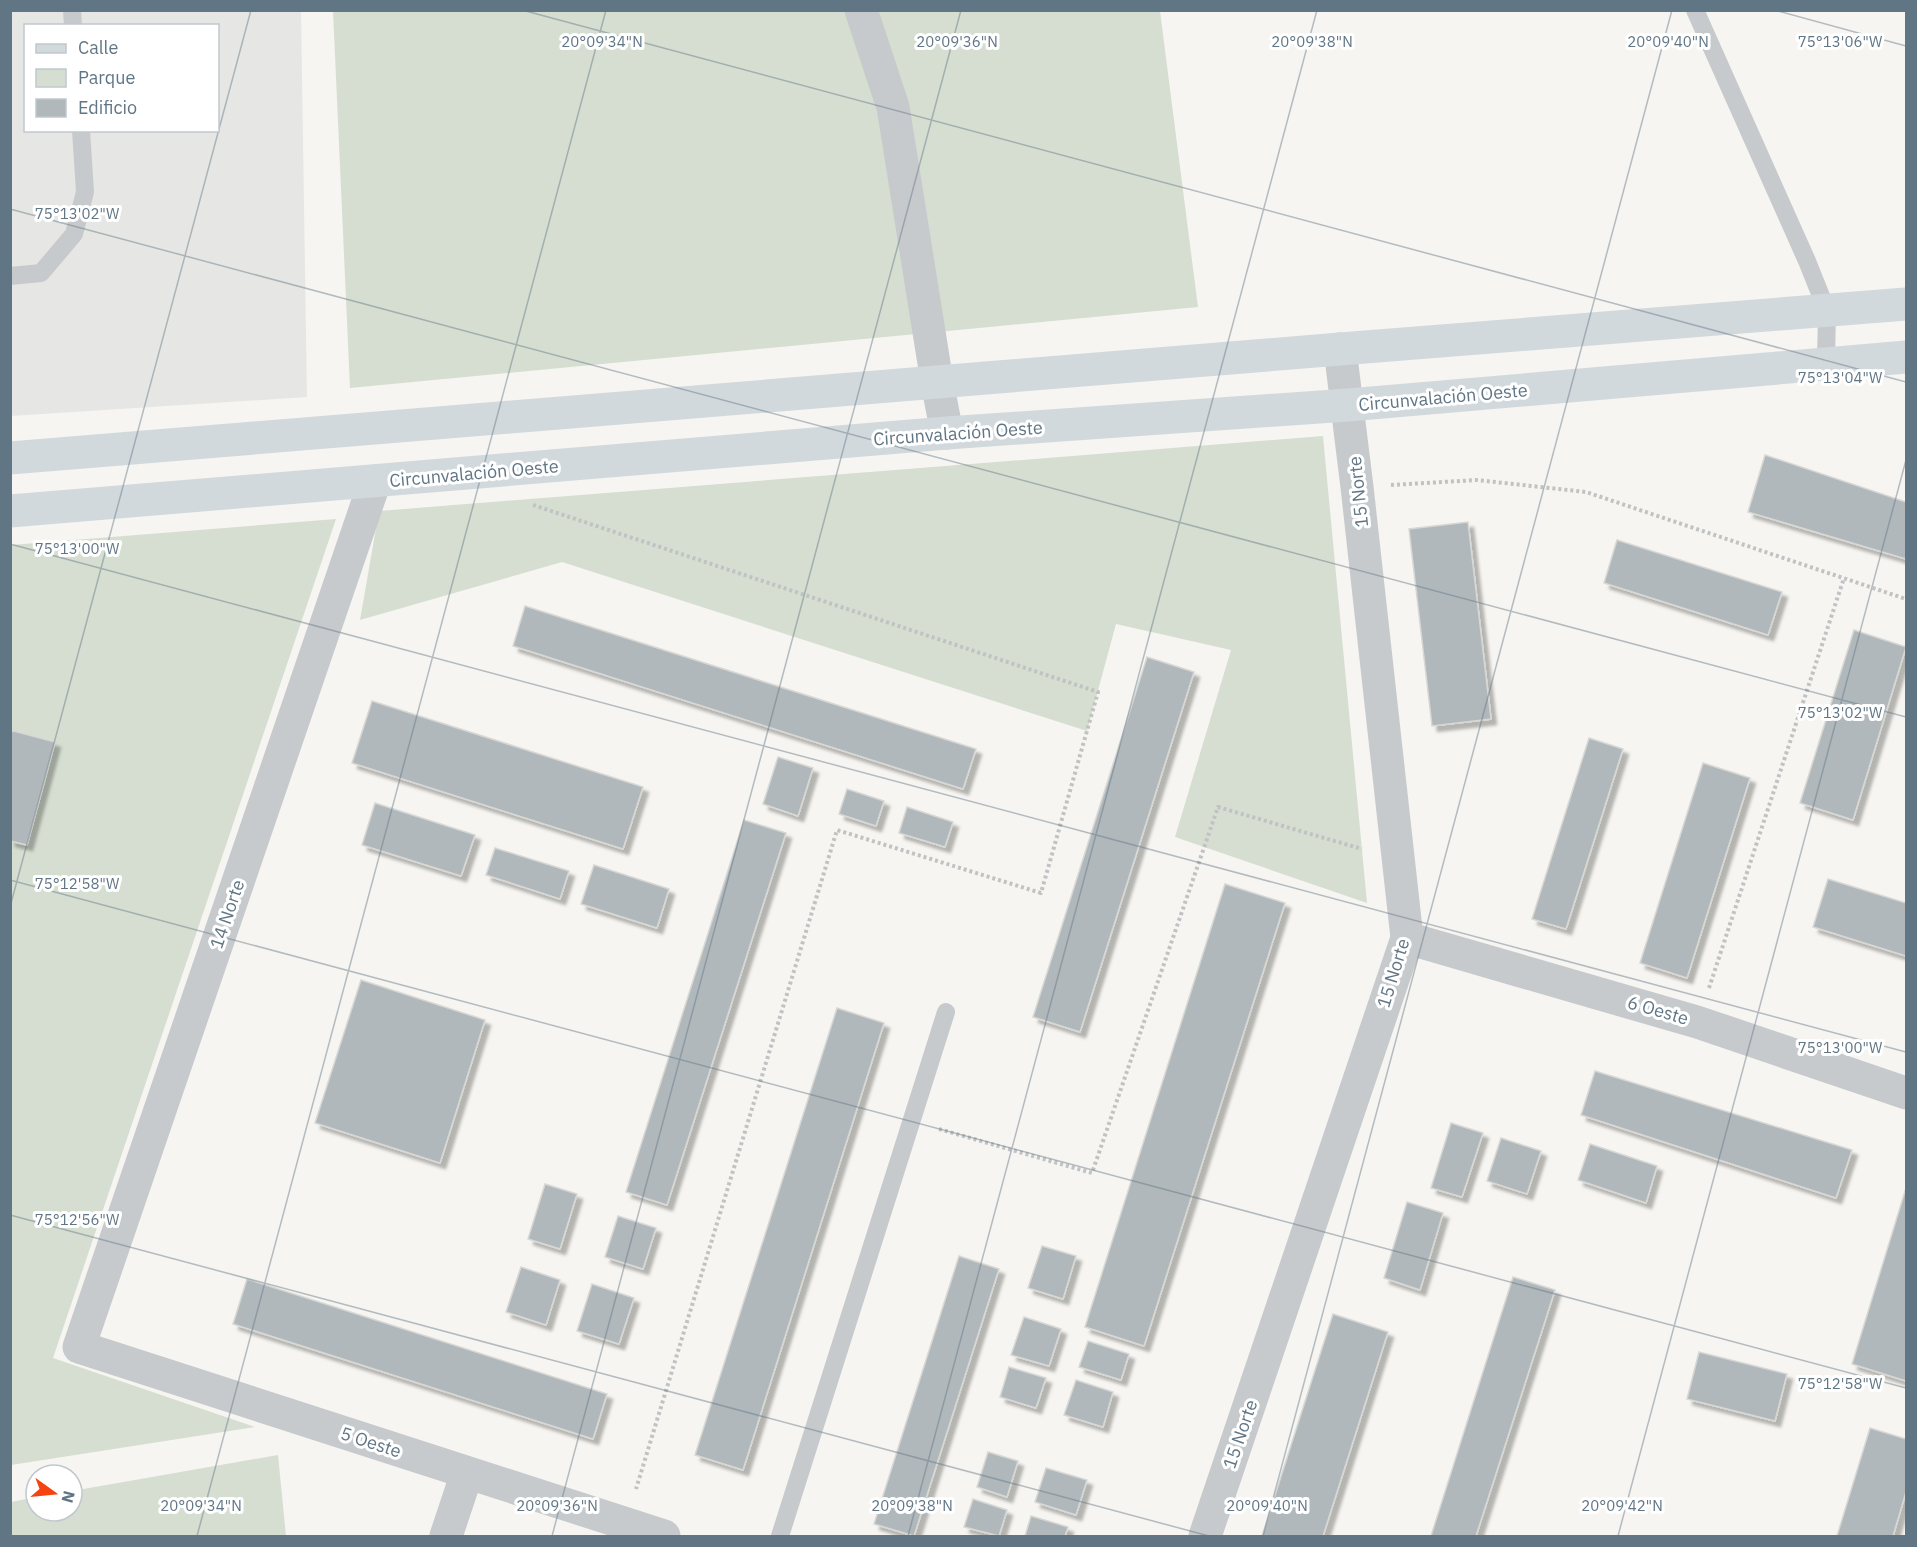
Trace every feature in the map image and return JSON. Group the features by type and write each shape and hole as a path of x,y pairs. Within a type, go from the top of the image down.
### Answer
{"main road":[{"path":"10,458 1906,304"},
{"name":"Circunvalación Oeste","path":"10,511 947,433 1348,405 1906,357"}],"street":[{"path":"861,10 893,107 947,433"},
{"name":"15 Norte","path":"1205,1536 1407,938 1340,349"},
{"name":"14 Norte","path":"79,1347 375,481"},
{"name":"6 Oeste","path":"1407,938 1698,1022 1906,1093"},
{"name":"5 Oeste","path":"79,1347 664,1536"},
{"path":"446,1536 467,1473"}],"lane":[{"path":"1695,10 1827,310 1826,363"},
{"path":"10,276 41,273 74,234 85,192 81,132"},
{"path":"780,1536 946,1012"}],"path":[{"path":"1357,487 1478,480 1586,492 1906,599"},
{"path":"523,502 1098,692 1041,893 837,830 625,1524"},
{"path":"1698,1022 1844,578"},
{"path":"911,1121 1092,1173 1218,807 1398,859"}],"shaded area":[{"path":"11,11 301,11 307,397 11,416"}],"green space":[{"path":"333,11 1160,11 1198,307 350,388"},
{"path":"1323,436 1367,903 1175,837 1231,650 1116,624 1087,731 562,562 360,620 379,511"},
{"path":"336,519 53,1358 255,1427 11,1465 11,545"},
{"path":"278,1455 286,1536 11,1536 11,1502 24,1499 24,1523 84,1523 84,1489"}],"building":[{"path":"1765,455 1906,502 1906,559 1748,512"},
{"path":"1468,522 1491,719 1432,726 1409,529"},
{"path":"1617,540 1782,592 1768,635 1604,583"},
{"path":"525,606 976,749 963,789 513,646"},
{"path":"1854,630 1906,647 1853,820 1800,803"},
{"path":"1147,657 1194,672 1080,1032 1033,1017"},
{"path":"372,701 643,787 623,849 352,763"},
{"path":"10,730 55,742 27,845 10,841"},
{"path":"1589,738 1623,749 1566,929 1532,919"},
{"path":"778,757 813,768 798,816 763,804"},
{"path":"1703,763 1750,778 1687,978 1640,963"},
{"path":"847,789 884,801 876,826 839,814"},
{"path":"375,803 475,835 461,876 362,845"},
{"path":"907,807 953,822 945,847 899,833"},
{"path":"744,820 786,833 667,1205 626,1192"},
{"path":"495,848 569,871 560,899 486,875"},
{"path":"594,865 669,889 657,928 581,904"},
{"path":"1828,879 1906,903 1906,956 1813,927"},
{"path":"1225,884 1285,903 1144,1346 1085,1327"},
{"path":"361,980 485,1020 440,1163 315,1123"},
{"path":"837,1008 884,1023 743,1470 695,1455"},
{"path":"1595,1071 1852,1150 1836,1198 1581,1115"},
{"path":"1451,1123 1483,1133 1462,1197 1431,1188"},
{"path":"1501,1138 1541,1151 1527,1194 1487,1181"},
{"path":"1590,1144 1657,1166 1646,1203 1578,1180"},
{"path":"545,1184 577,1194 560,1249 528,1239"},
{"path":"1906,1188 1906,1381 1852,1364"},
{"path":"1407,1202 1443,1213 1420,1290 1384,1278"},
{"path":"618,1216 656,1228 643,1269 605,1257"},
{"path":"1042,1246 1076,1256 1063,1299 1028,1288"},
{"path":"959,1256 999,1269 914,1536 874,1524"},
{"path":"521,1267 560,1280 546,1325 506,1312"},
{"path":"1513,1277 1555,1290 1476,1536 1431,1536"},
{"path":"247,1279 607,1394 593,1439 233,1324"},
{"path":"592,1284 634,1298 619,1344 577,1331"},
{"path":"1333,1314 1388,1332 1323,1536 1262,1536"},
{"path":"1024,1317 1061,1329 1049,1366 1011,1355"},
{"path":"1088,1341 1129,1354 1121,1380 1079,1367"},
{"path":"1699,1352 1787,1374 1775,1421 1687,1399"},
{"path":"1009,1367 1046,1378 1036,1408 1000,1397"},
{"path":"1076,1380 1113,1392 1103,1427 1064,1415"},
{"path":"1870,1428 1906,1439 1906,1492 1893,1536 1837,1536"},
{"path":"988,1452 1018,1461 1007,1497 977,1487"},
{"path":"1046,1468 1087,1480 1076,1515 1035,1502"},
{"path":"973,1499 1007,1510 999,1536 964,1527"},
{"path":"1031,1516 1068,1527 1065,1536 1025,1536"}]}
